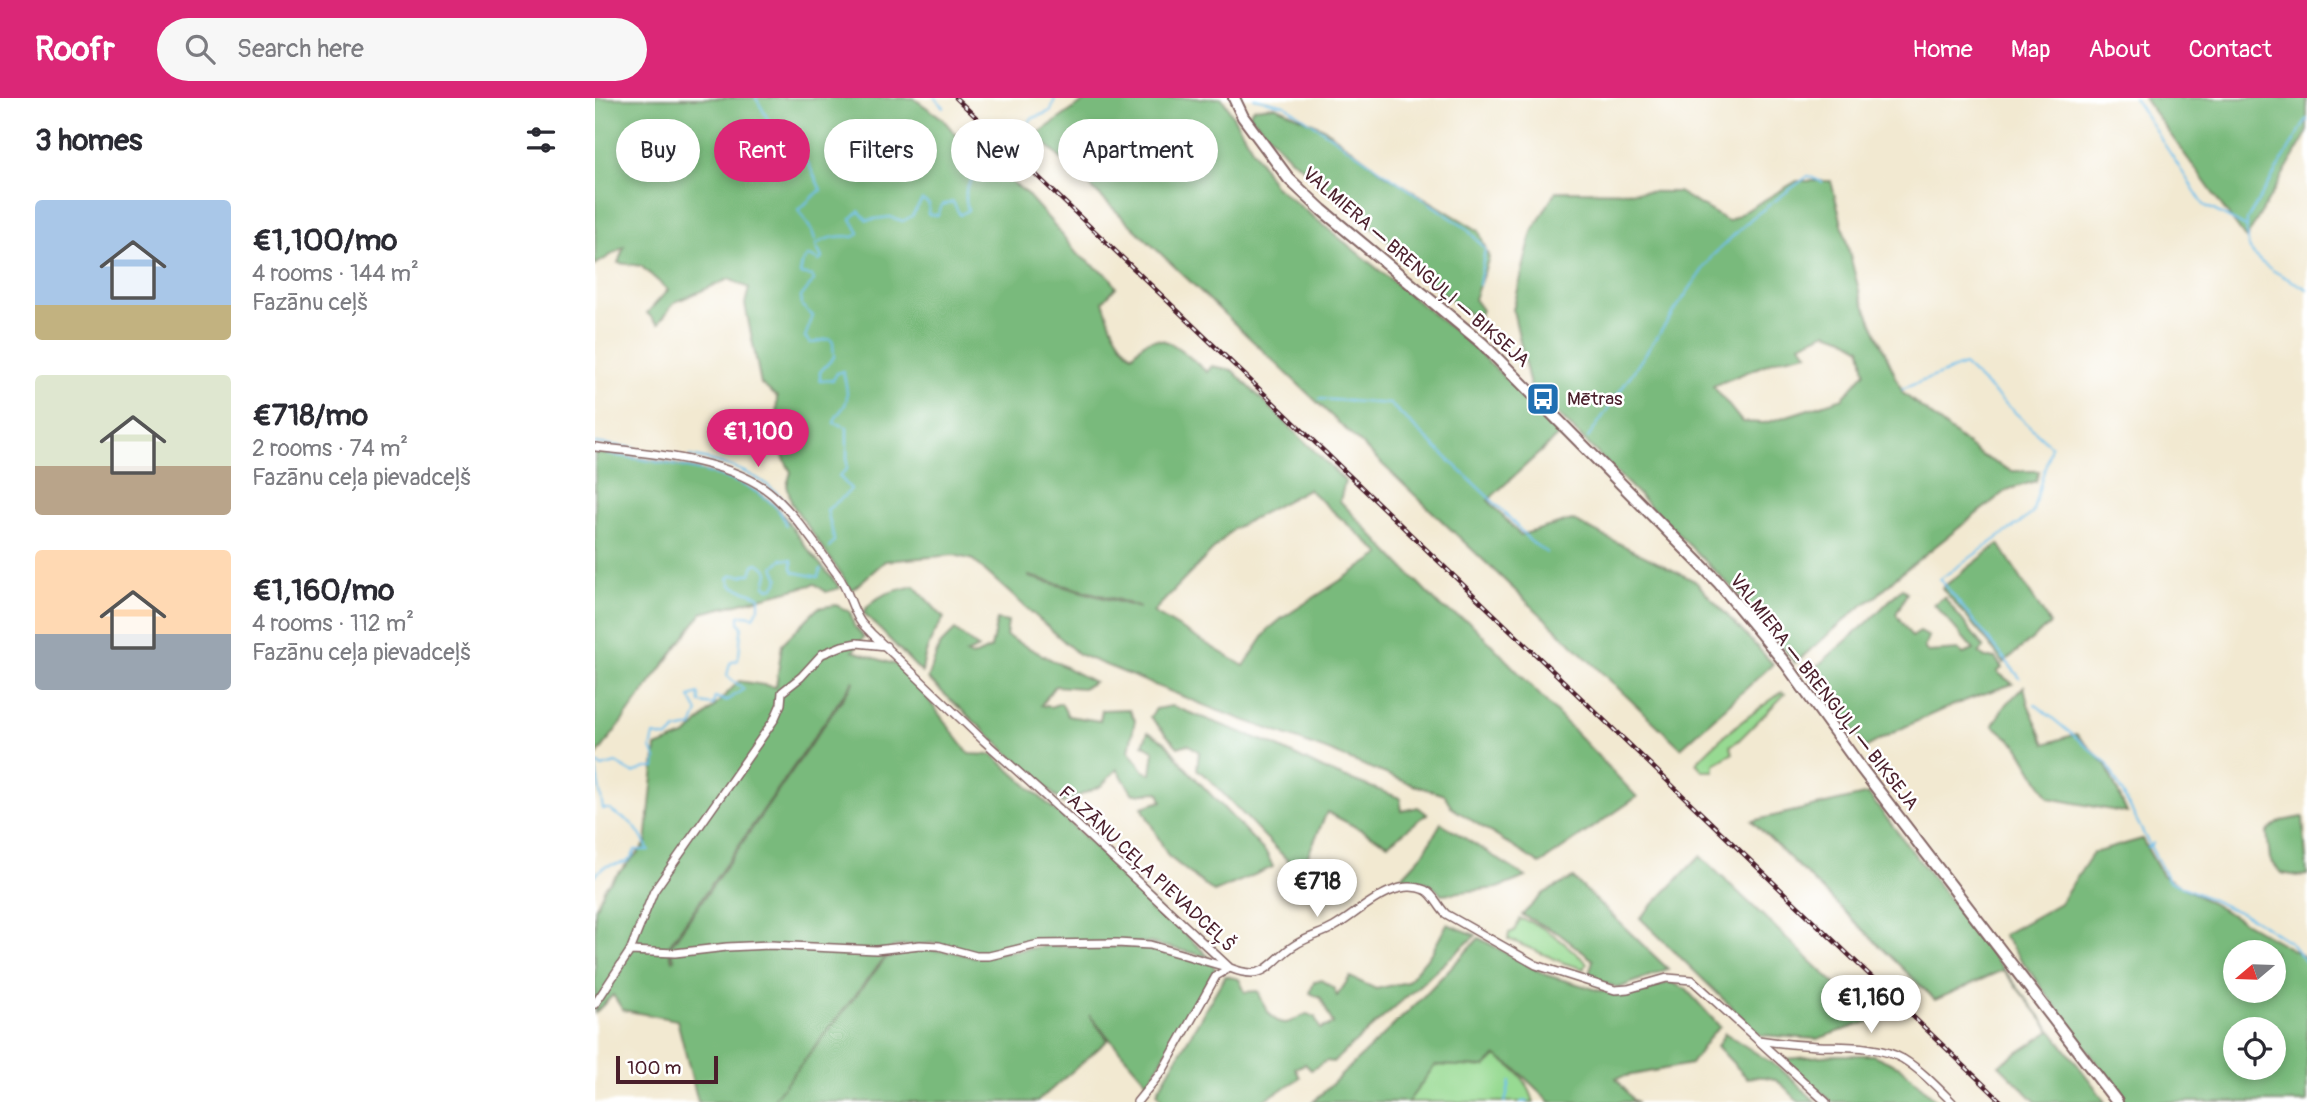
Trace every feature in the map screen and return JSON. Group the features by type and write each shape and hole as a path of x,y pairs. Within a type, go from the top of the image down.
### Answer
{"main road":[{"name":"VALMIERA — BRENGUĻI — BIKSEJA","path":"1234,98 1243,117 1289,179 1322,210 1482,343 1719,583 1786,664 1861,768 2117,1102"}],"street":[{"name":"FAZĀNU CEĻA PIEVADCEĻŠ","path":"595,447 693,461 759,485 772,495 808,534 842,580 860,621 974,732 1230,968 1250,973 1270,967 1290,948 1334,927 1372,900 1405,887 1422,889 1429,891 1446,914 1536,965 1579,980 1615,990 1667,978 1692,980 1826,1102"},
{"path":"595,1004 630,951 654,891 774,720 781,704 782,692 801,677 822,654 857,643 887,646"},
{"path":"630,951 675,953 727,947 769,946 876,950 939,946 976,956 989,956 1039,944 1117,943 1150,944 1230,968"},
{"path":"1137,1102 1163,1070 1216,976 1230,968"},
{"path":"1758,1040 1886,1052 1902,1059 1925,1076 1952,1102"}],"green space":[{"path":"595,98 913,98 942,118 951,129 951,182 1010,182 1024,191 1077,254 1110,277 1116,287 1103,301 1114,330 1132,355 1144,343 1161,340 1177,347 1207,372 1212,366 1232,370 1345,481 1340,501 1442,608 1471,623 1637,797 1540,864 1451,807 1445,795 1216,710 1078,654 973,560 954,555 885,561 852,590 792,504 787,485 791,472 777,436 777,397 761,384 745,304 749,288 729,279 675,302 658,324 647,313 668,290 641,266 618,263 624,247 595,265","holes":["1308,489 1381,554 1281,619 1268,630 1244,666 1153,612 1233,529","1029,576 1119,600 1140,608"]},
{"path":"1085,98 1222,98 1274,185 1464,339 1562,432 1488,500 1520,535 1572,520 1695,581 1773,664 1681,748 1085,182 1218,182 1218,119 1059,119 1086,100"},
{"path":"2144,98 2307,98 2307,133 2246,239"},
{"path":"1275,106 1322,127 1385,174 1479,231 1489,258 1474,299 1482,310 1477,320 1430,283 1418,267 1290,158 1249,114 1254,108"},
{"path":"1058,120 1058,156 1044,143 1044,129"},
{"path":"1797,181 1831,181 1861,298 1903,393 1982,456 2011,471 2039,471 2036,481 2007,490 1895,578 1795,663 1737,593 1530,386 1513,310 1532,232 1556,191 1678,192 1728,221","holes":["1827,332 1861,348 1865,372 1843,398 1765,423 1742,422 1713,386 1779,359 1808,353 1800,344"]},
{"path":"595,453 683,466 749,487 777,508 840,588 826,592 815,584 702,613 595,758"},
{"path":"1999,544 2050,624 2003,663 1942,588"},
{"path":"914,586 944,618 929,644 922,673 863,612 879,597"},
{"path":"1902,588 1907,593 1896,614 1912,637 1920,632 1929,637 1924,648 1928,652 1959,650 1963,654 1974,650 1934,604 1944,597 1984,648 1979,653 1985,658 1995,658 2002,668 1997,672 2013,684 1937,712 1865,748 1840,708 1809,673 1868,622"},
{"path":"836,605 850,612 854,626 864,637 853,651 897,665 913,679 969,754 993,755 1078,831 1209,957 1150,943 1035,942 986,954 935,943 893,947 773,1100 885,959 919,949 954,952 972,957 1046,946 1151,946 1213,964 1215,970 1148,1083 1089,1015 1108,1040 1037,1102 698,1102 677,1020 623,1010 613,995 595,1013 595,909 605,887 646,844 656,747 687,735 739,681 776,687 782,644 818,608","holes":["854,682 670,947 674,959 672,960 668,947"]},
{"path":"997,620 1008,622 1006,636 1094,682 1083,688 1055,686 1041,705 1050,707 1061,703 1068,716 1100,721 1102,710 1129,709 1135,720 1129,751 1144,771 1151,774 1154,751 1143,744 1148,732 1165,742 1184,766 1267,854 1273,867 1214,892 1168,856 1142,807 1162,801 1159,792 1133,794 1117,769 1101,786 1063,803 928,679 939,646 955,630 978,648 966,654 972,657 991,648"},
{"path":"2024,686 2028,704 2045,744 2076,734 2105,763 2127,813 2049,798 2017,745 1993,725 2003,708"},
{"path":"1782,692 1785,694 1730,746 1733,753 1714,764 1714,771 1703,771 1696,763 1716,743"},
{"path":"1172,706 1272,744 1323,769 1400,798 1402,811 1418,807 1427,814 1388,844 1327,812 1308,855 1295,868 1197,769 1199,752 1188,744 1178,747 1150,717 1156,709"},
{"path":"1868,794 2094,1086 2105,1102 2036,1102 1999,1065 2051,1031 2003,970 1935,1000 1752,821"},
{"path":"2303,817 2307,875 2281,873 2270,859 2267,832 2281,821"},
{"path":"1441,823 1526,877 1498,888 1442,894 1427,882 1399,880 1423,854"},
{"path":"2142,839 2162,875 2275,940 2223,940 2223,1003 2286,1003 2286,946 2305,957 2307,1102 2126,1102 2003,935 2060,903 2093,853"},
{"path":"1700,856 1873,1020 1817,1039 1760,1035 1640,918"},
{"path":"1573,878 1668,969 1619,988 1588,978 1593,960 1558,933 1522,915 1544,893"},
{"path":"1520,919 1538,926 1564,943 1587,963 1584,969 1508,939 1509,933 1514,931"},
{"path":"1447,924 1476,935 1333,1062 1326,1061 1311,1070 1305,1064 1295,1068 1300,1078 1261,1102 1163,1102 1157,1092 1225,976 1239,979 1245,992 1258,991 1268,1012 1276,1020 1286,1023 1307,1014 1315,1017 1320,1029 1333,1024 1321,998 1310,993 1314,982 1322,980 1334,989 1337,996 1350,977 1376,989 1407,982 1432,952"},
{"path":"1479,938 1546,975 1622,997 1670,982 1686,989 1720,1027 1691,1064 1616,1078 1633,1100 1638,1102 1550,1102 1517,1070 1496,1056 1485,1067 1435,1065 1408,1102 1313,1102 1416,1004"},
{"path":"1725,1033 1781,1069 1816,1102 1799,1102 1782,1084 1771,1078 1747,1078 1717,1046"},
{"path":"1873,1055 1902,1068 1938,1102 1832,1102 1784,1059"},
{"path":"1496,1056 1520,1075 1534,1102 1408,1102 1435,1065 1485,1067"}],"waterway":[{"path":"756,98 785,149 808,163 821,190 798,210 816,242"},
{"path":"935,98 944,107"},
{"path":"1031,119 1051,111 1055,98"},
{"path":"1254,98 1285,105 1466,228 1485,249 1479,285"},
{"path":"2134,98 2204,205 2246,227"},
{"path":"2307,119 2247,220 2247,241 2253,254 2275,271 2307,289"},
{"path":"1588,438 1712,256 1753,217 1808,176 1822,182"},
{"path":"829,548 834,541 827,510 851,489 839,476 847,469 847,427 834,423 845,405 847,391 843,371 837,373 833,380 820,381 820,372 834,357 833,342 830,339 810,343 805,337 813,316 802,306 801,297 814,280 812,276 800,274 802,264 807,256 819,261 822,258 816,246 819,243 839,237 854,237 859,233 851,219 859,211 867,220 890,217 903,221 912,216 922,200 929,204 928,214 938,215 942,205 953,202 960,215 968,210 965,196 971,182"},
{"path":"1902,389 1964,365 2051,446 2032,514 1940,579 2020,678"},
{"path":"1320,399 1390,404 1504,512 1530,541 1547,553"},
{"path":"595,443 636,448"},
{"path":"607,454 680,466 735,481 758,493 776,507 786,525"},
{"path":"690,456 742,471 766,484 786,502"},
{"path":"595,761 602,767 616,763 633,773 655,768 656,758 651,749 654,735 668,738 676,730 692,727 698,712 690,697 699,694 700,703 713,705 715,697 726,701 744,689 727,676 730,663 738,660 739,656 742,627 739,616 754,617 759,608 759,596 732,586 728,578 732,575 751,574 754,565 758,563 766,568 768,573 765,586 769,588 774,587 779,579 774,567 782,559 792,560 794,572 818,577 821,569"},
{"path":"2035,704 2107,763 2150,846 2147,847"},
{"path":"595,764 603,809 610,809 630,822 649,850 635,850 626,862 604,867 595,876"},
{"path":"2153,843 2150,846 2168,880 2254,919 2291,943 2307,964"},
{"path":"1505,1102 1510,1082"},
{"path":"1521,1102 1528,1101"}],"railway":[{"path":"956,98 2002,1102"}],"place":[{"name":"Mētras","path":"1543,399"}]}
